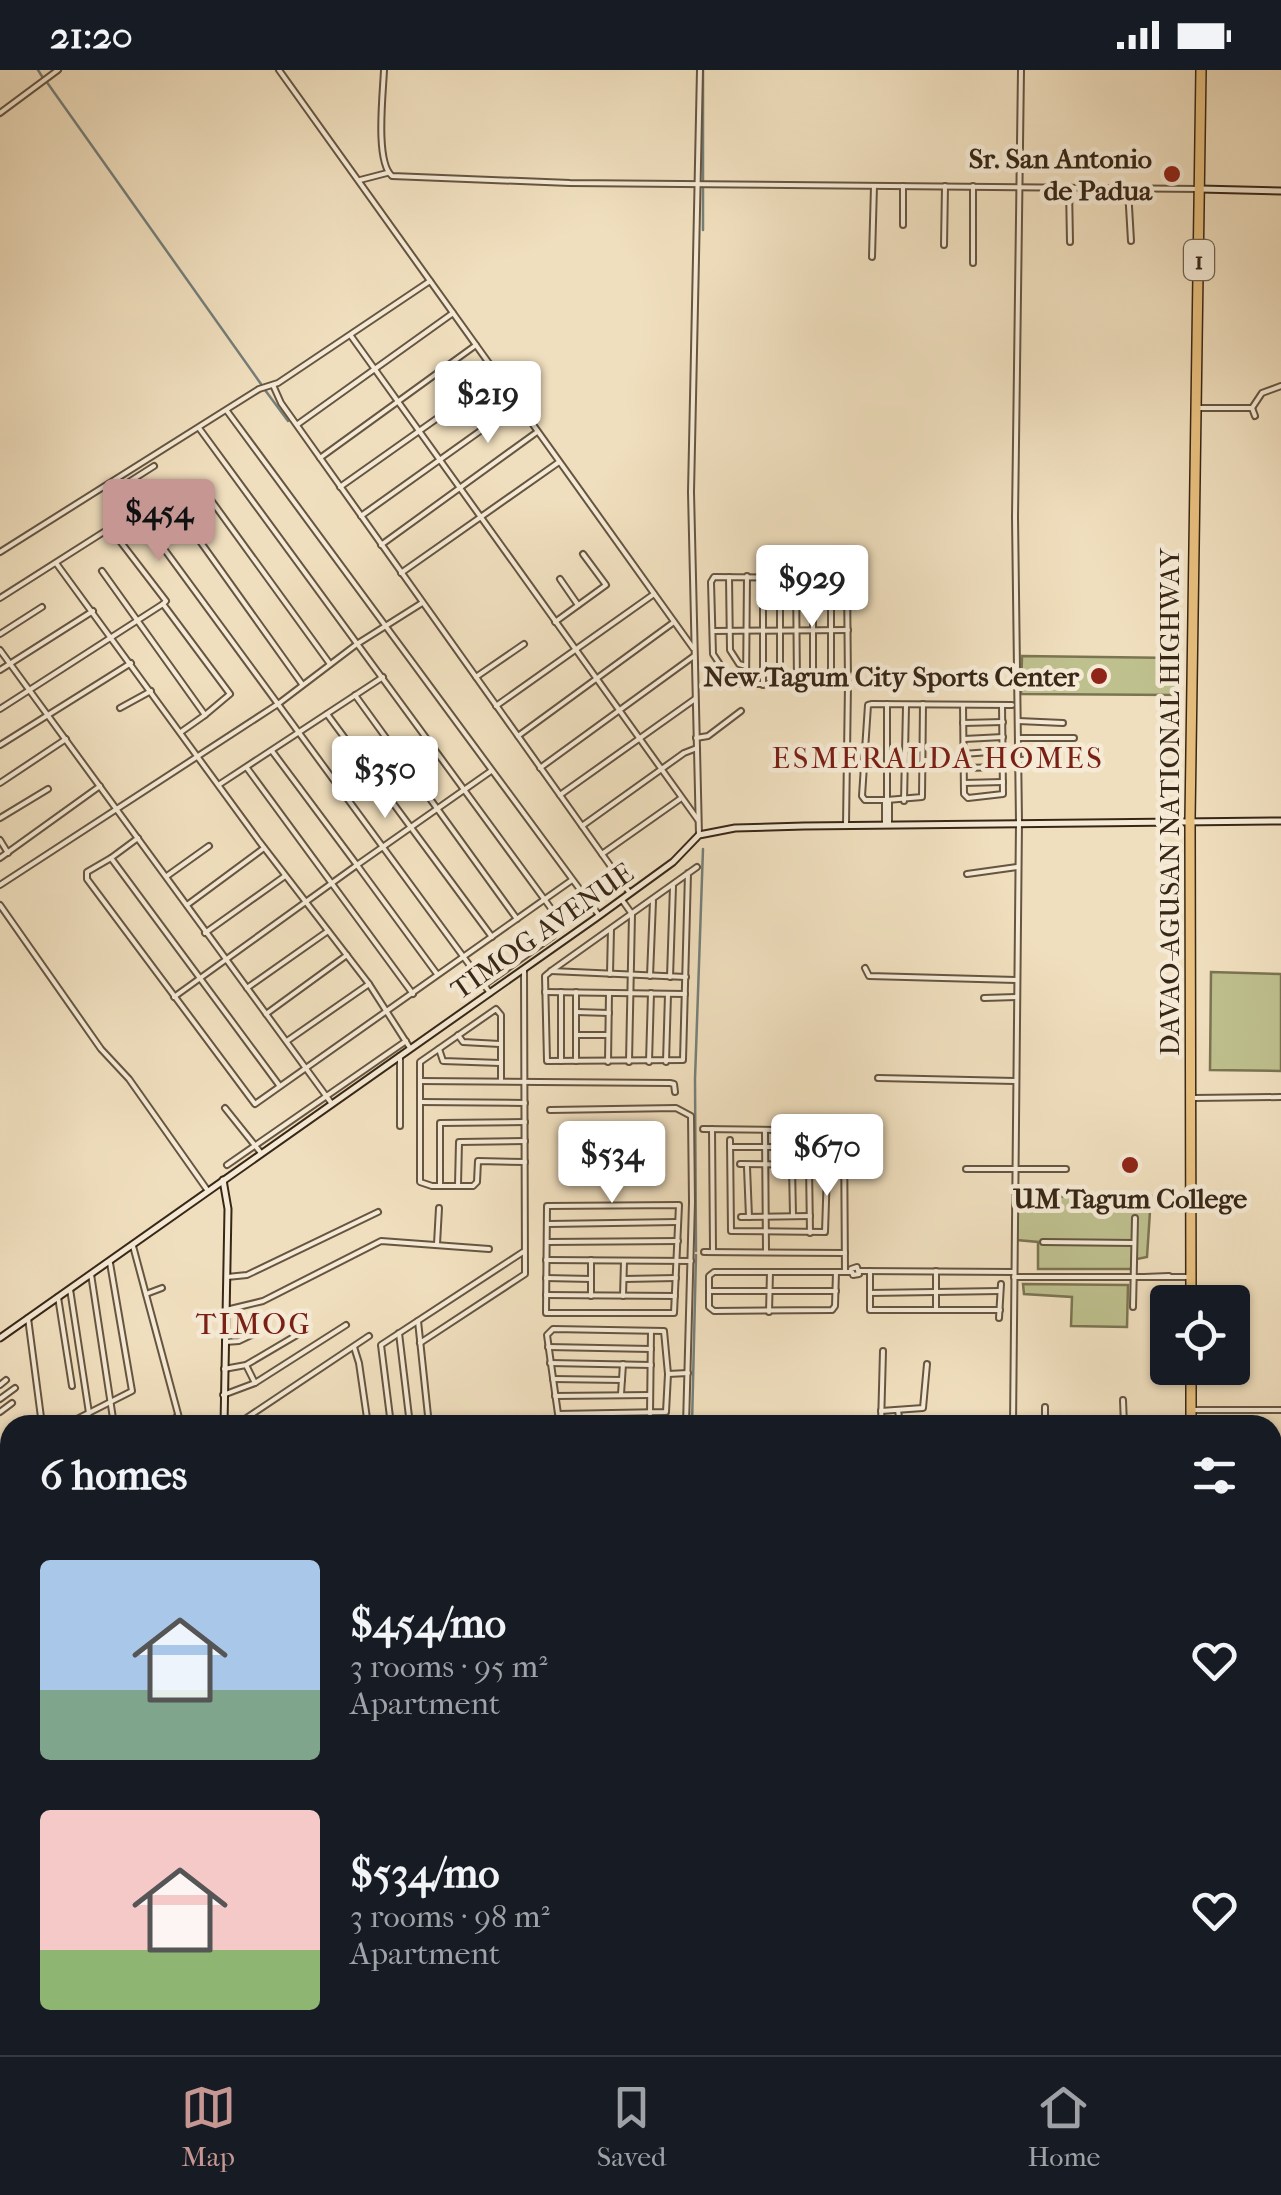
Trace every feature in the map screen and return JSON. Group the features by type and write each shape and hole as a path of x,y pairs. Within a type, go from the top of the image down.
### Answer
{"highway":[{"name":"DAVAO-AGUSAN NATIONAL HIGHWAY","path":"1191,1285 1202,70"},
{"name":"DAVAO-AGUSAN NATIONAL HIGHWAY","path":"1191,1081 1192,1156"},
{"path":"1191,1385 1191,1415"}],"main road":[{"path":"1200,188 1281,190"},
{"path":"699,835 736,828 1281,821"},
{"name":"TIMOG AVENUE","path":"0,1338 622,900 673,862 699,835"},
{"path":"223,1180 228,1209 223,1415"}],"street":[{"path":"0,113 58,70"},
{"path":"279,70 695,653"},
{"path":"384,70 382,150 387,173"},
{"path":"700,70 691,492 695,699 701,737"},
{"path":"1013,1415 1019,822 1015,517 1021,70"},
{"path":"360,180 387,173 545,182 1200,188"},
{"path":"872,257 874,186"},
{"path":"903,186 903,225"},
{"path":"944,245 945,186"},
{"path":"973,186 973,264"},
{"path":"1069,187 1070,242"},
{"path":"1128,188 1132,240"},
{"path":"0,552 260,389 274,385 430,281"},
{"path":"296,426 453,314"},
{"path":"351,336 698,820"},
{"path":"320,458 476,346"},
{"path":"340,487 497,376"},
{"path":"274,385 280,403 296,426 630,894"},
{"path":"1252,408 1262,393 1281,386"},
{"path":"361,516 518,404"},
{"path":"1196,408 1252,408"},
{"path":"1252,408 1255,416"},
{"path":"227,410 599,916"},
{"path":"200,428 561,922 560,929 484,984"},
{"path":"381,545 537,432"},
{"path":"401,573 559,462"},
{"path":"154,466 122,487 122,494 490,993"},
{"path":"137,512 180,486"},
{"path":"203,488 330,664"},
{"path":"166,495 302,684"},
{"path":"0,598 110,528 166,600 0,709"},
{"path":"555,622 606,585 584,554"},
{"path":"56,564 388,1011 411,1048"},
{"path":"102,572 205,715"},
{"path":"729,576 731,654 746,666"},
{"path":"846,826 848,684 848,580 830,576 729,576 712,580 714,658 733,684 848,684"},
{"path":"746,686 748,576"},
{"path":"763,576 763,686"},
{"path":"780,576 780,685"},
{"path":"796,576 797,684"},
{"path":"813,576 813,684"},
{"path":"830,576 831,684"},
{"path":"560,579 578,606"},
{"path":"496,706 654,594"},
{"path":"0,884 278,704 357,644 422,602"},
{"path":"163,604 230,694 181,732"},
{"path":"0,634 42,607"},
{"path":"0,670 93,611"},
{"path":"518,736 674,622"},
{"path":"712,631 848,630"},
{"path":"476,677 524,644"},
{"path":"0,650 332,1104"},
{"path":"540,768 695,653"},
{"path":"0,745 130,663"},
{"path":"219,785 383,677"},
{"path":"120,708 151,691"},
{"path":"354,695 517,918"},
{"path":"560,795 695,699"},
{"path":"923,704 922,797 904,801 865,800 862,796 867,707 872,704 923,704 1012,705"},
{"path":"887,704 888,826"},
{"path":"904,801 906,704"},
{"path":"963,705 966,798 1000,797 1004,793 1002,705"},
{"path":"699,835 696,748 701,737 741,711"},
{"path":"328,714 492,937"},
{"path":"963,723 1003,722"},
{"path":"1018,722 1063,723"},
{"path":"964,739 1003,737"},
{"path":"1018,738 1074,738"},
{"path":"0,783 66,740"},
{"path":"582,826 696,748"},
{"path":"272,751 438,975"},
{"path":"963,754 1004,752"},
{"path":"1018,760 1050,758"},
{"path":"964,768 1003,767"},
{"path":"247,768 413,994"},
{"path":"174,997 490,771"},
{"path":"964,784 1004,782"},
{"path":"0,858 100,786"},
{"path":"0,818 48,789"},
{"path":"602,854 682,798"},
{"path":"138,838 86,876 252,1103 257,1104 572,880"},
{"path":"0,840 8,853"},
{"path":"166,876 210,846"},
{"path":"187,904 264,848"},
{"path":"112,858 280,1087"},
{"path":"688,873 683,1060 576,1062 545,1058 544,979 551,971 672,884 688,873 697,867"},
{"path":"967,874 1017,867"},
{"path":"205,933 285,876"},
{"path":"670,977 672,884"},
{"path":"650,976 652,899"},
{"path":"622,900 632,914 630,1062"},
{"path":"0,905 101,1049 128,1079 208,1191"},
{"path":"610,974 611,928"},
{"path":"247,988 328,931"},
{"path":"266,1014 347,956"},
{"path":"865,968 869,976 1016,980"},
{"path":"420,1343 525,1274 524,969"},
{"path":"551,971 686,977"},
{"path":"286,1041 368,984"},
{"path":"544,992 686,994"},
{"path":"561,992 561,1061"},
{"path":"576,992 576,1062"},
{"path":"608,1062 609,993"},
{"path":"649,1062 651,993"},
{"path":"666,1062 668,994"},
{"path":"984,998 1016,997"},
{"path":"501,1081 498,1010 420,1062 421,1183 476,1184 478,1160 525,1162"},
{"path":"576,1012 609,1013"},
{"path":"458,1035 464,1042 500,1044"},
{"path":"576,1036 608,1036"},
{"path":"227,1164 406,1041"},
{"path":"439,1048 443,1061 500,1063"},
{"path":"400,1056 400,1126"},
{"path":"878,1078 1014,1081"},
{"path":"420,1081 674,1084 674,1092"},
{"path":"1194,1098 1281,1097"},
{"path":"420,1102 525,1103"},
{"path":"226,1108 261,1153"},
{"path":"550,1110 676,1108 689,1113 693,1124 686,1415"},
{"path":"440,1186 440,1123 525,1122"},
{"path":"702,1130 844,1131 848,1272"},
{"path":"712,1130 714,1251"},
{"path":"766,1130 766,1252"},
{"path":"730,1140 731,1232 766,1234 826,1231 828,1140"},
{"path":"458,1186 459,1142 525,1142"},
{"path":"730,1148 828,1148"},
{"path":"749,1217 744,1164 818,1165"},
{"path":"792,1166 793,1216"},
{"path":"809,1166 810,1233"},
{"path":"966,1169 1066,1169"},
{"path":"679,1205 678,1222 674,1313 546,1313 547,1206 679,1205"},
{"path":"437,1244 439,1208"},
{"path":"227,1276 248,1275 378,1212"},
{"path":"741,1218 810,1216"},
{"path":"1133,1307 1134,1218"},
{"path":"546,1224 678,1222"},
{"path":"546,1242 678,1241"},
{"path":"226,1310 263,1301 376,1242 489,1249"},
{"path":"1043,1242 1134,1243"},
{"path":"132,1244 178,1415"},
{"path":"390,1415 382,1345 526,1250"},
{"path":"704,1252 846,1253"},
{"path":"546,1260 691,1259"},
{"path":"85,1415 132,1391 110,1260"},
{"path":"591,1260 591,1296"},
{"path":"623,1296 624,1260"},
{"path":"836,1272 836,1306 832,1310 769,1312 712,1310 709,1306 709,1276 714,1272 836,1272 848,1272 855,1276 860,1271 870,1271 1191,1277"},
{"path":"870,1271 870,1310 1000,1310"},
{"path":"769,1312 770,1272"},
{"path":"936,1272 936,1310"},
{"path":"90,1274 112,1415"},
{"path":"545,1278 591,1279"},
{"path":"624,1279 676,1278"},
{"path":"870,1293 1001,1287 1000,1318"},
{"path":"70,1288 89,1413"},
{"path":"146,1294 162,1288"},
{"path":"709,1291 836,1291"},
{"path":"546,1295 675,1296"},
{"path":"58,1297 72,1386"},
{"path":"28,1318 41,1415"},
{"path":"418,1321 429,1415"},
{"path":"222,1395 239,1392 346,1326"},
{"path":"551,1329 652,1331 667,1334 666,1410 662,1414 560,1415 546,1335 551,1329"},
{"path":"225,1342 239,1341 262,1330"},
{"path":"650,1414 652,1331"},
{"path":"224,1368 246,1365 302,1332"},
{"path":"399,1334 409,1415"},
{"path":"251,1415 368,1336"},
{"path":"354,1347 367,1415"},
{"path":"548,1347 651,1349"},
{"path":"881,1415 883,1351"},
{"path":"550,1363 651,1365"},
{"path":"621,1395 622,1364"},
{"path":"881,1411 924,1407 927,1364"},
{"path":"246,1365 255,1383"},
{"path":"668,1374 688,1374"},
{"path":"158,1378 168,1377"},
{"path":"553,1379 622,1380"},
{"path":"0,1384 6,1380"},
{"path":"0,1399 15,1388"},
{"path":"554,1396 650,1395"},
{"path":"1124,1400 1124,1415"},
{"path":"0,1412 12,1403"},
{"path":"1046,1406 1046,1415"},
{"path":"898,1410 899,1415"},
{"path":"1191,1410 1281,1410"}],"green space":[{"name":"New Tagum City Sports Center","path":"1022,656 1177,658 1177,695 1021,694"},
{"path":"1211,972 1281,974 1281,1071 1210,1070"},
{"path":"1151,1196 1147,1257 1132,1260 1131,1269 1038,1269 1038,1242 1017,1240 1017,1197"},
{"path":"1023,1284 1128,1285 1127,1327 1071,1326 1072,1297 1024,1294"}],"waterway":[{"path":"38,70 43,78"},
{"path":"703,70 703,180"},
{"path":"46,81 261,384"},
{"path":"703,186 703,230"},
{"path":"265,390 288,421"},
{"path":"696,1251 695,1079 703,849"},
{"path":"692,1415 696,1255"}],"place":[{"name":"Sr. San Antonio de Padua","path":"1172,174"},
{"name":"New Tagum City Sports Center","path":"1099,676"},
{"name":"UM Tagum College","path":"1130,1165"}],"district":[{"name":"ESMERALDA HOMES","path":"938,758"},
{"name":"TIMOG","path":"254,1324"}]}
